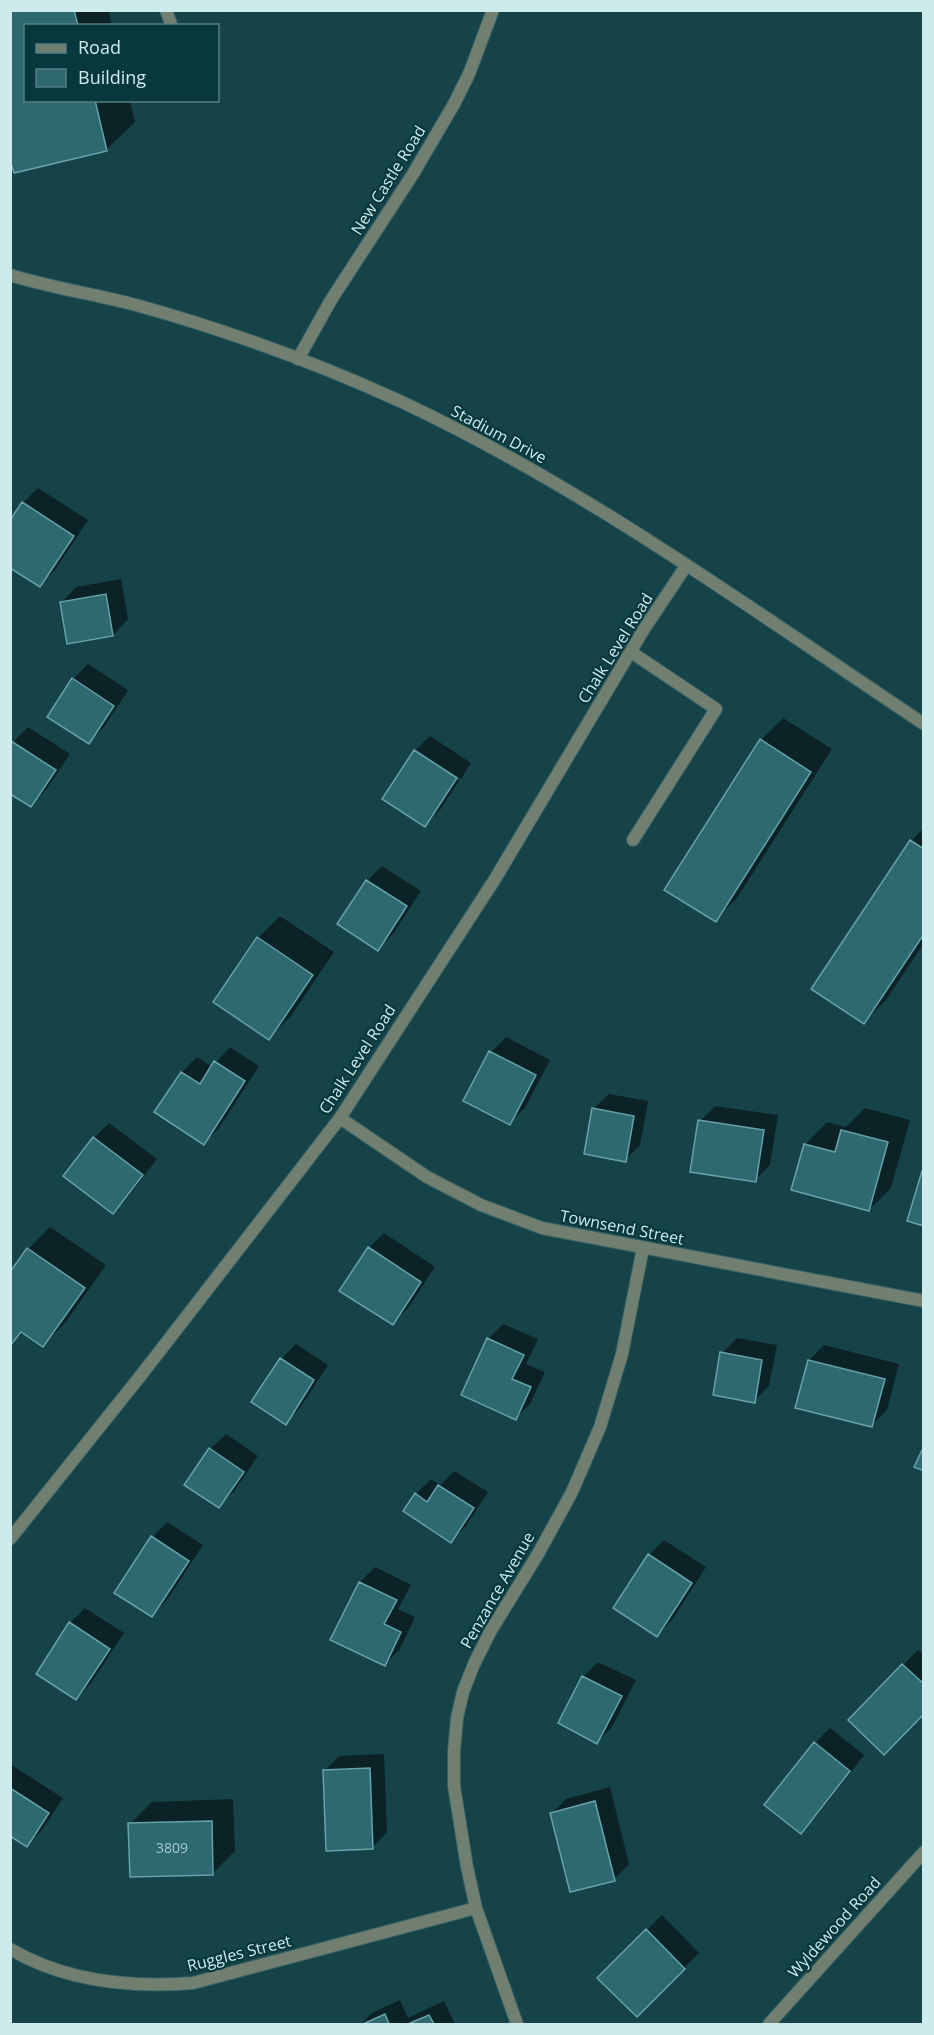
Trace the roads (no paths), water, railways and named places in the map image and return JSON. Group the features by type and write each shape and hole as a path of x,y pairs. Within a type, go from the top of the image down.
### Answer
{"street":[{"path":"166,10 171,24"},
{"name":"New Castle Road","path":"298,359 331,300 413,174 454,104 469,74 493,10"},
{"name":"Stadium Drive","path":"10,275 134,305 208,327 298,359 400,401 485,443 588,502 924,724"},
{"name":"Chalk Level Road","path":"10,1539 149,1365 340,1118 495,879 631,652 686,566"},
{"path":"631,652 716,709 633,840"},
{"name":"Townsend Street","path":"340,1118 427,1177 481,1205 542,1228 924,1301"},
{"name":"Penzance Avenue","path":"517,2025 476,1908 454,1786 457,1718 463,1692 474,1664 490,1632 572,1492 600,1427 622,1354 643,1248"},
{"name":"Wyldewood Road","path":"769,2025 924,1852"},
{"name":"Ruggles Street","path":"10,1949 49,1969 106,1982 160,1986 193,1983 476,1908"}]}
